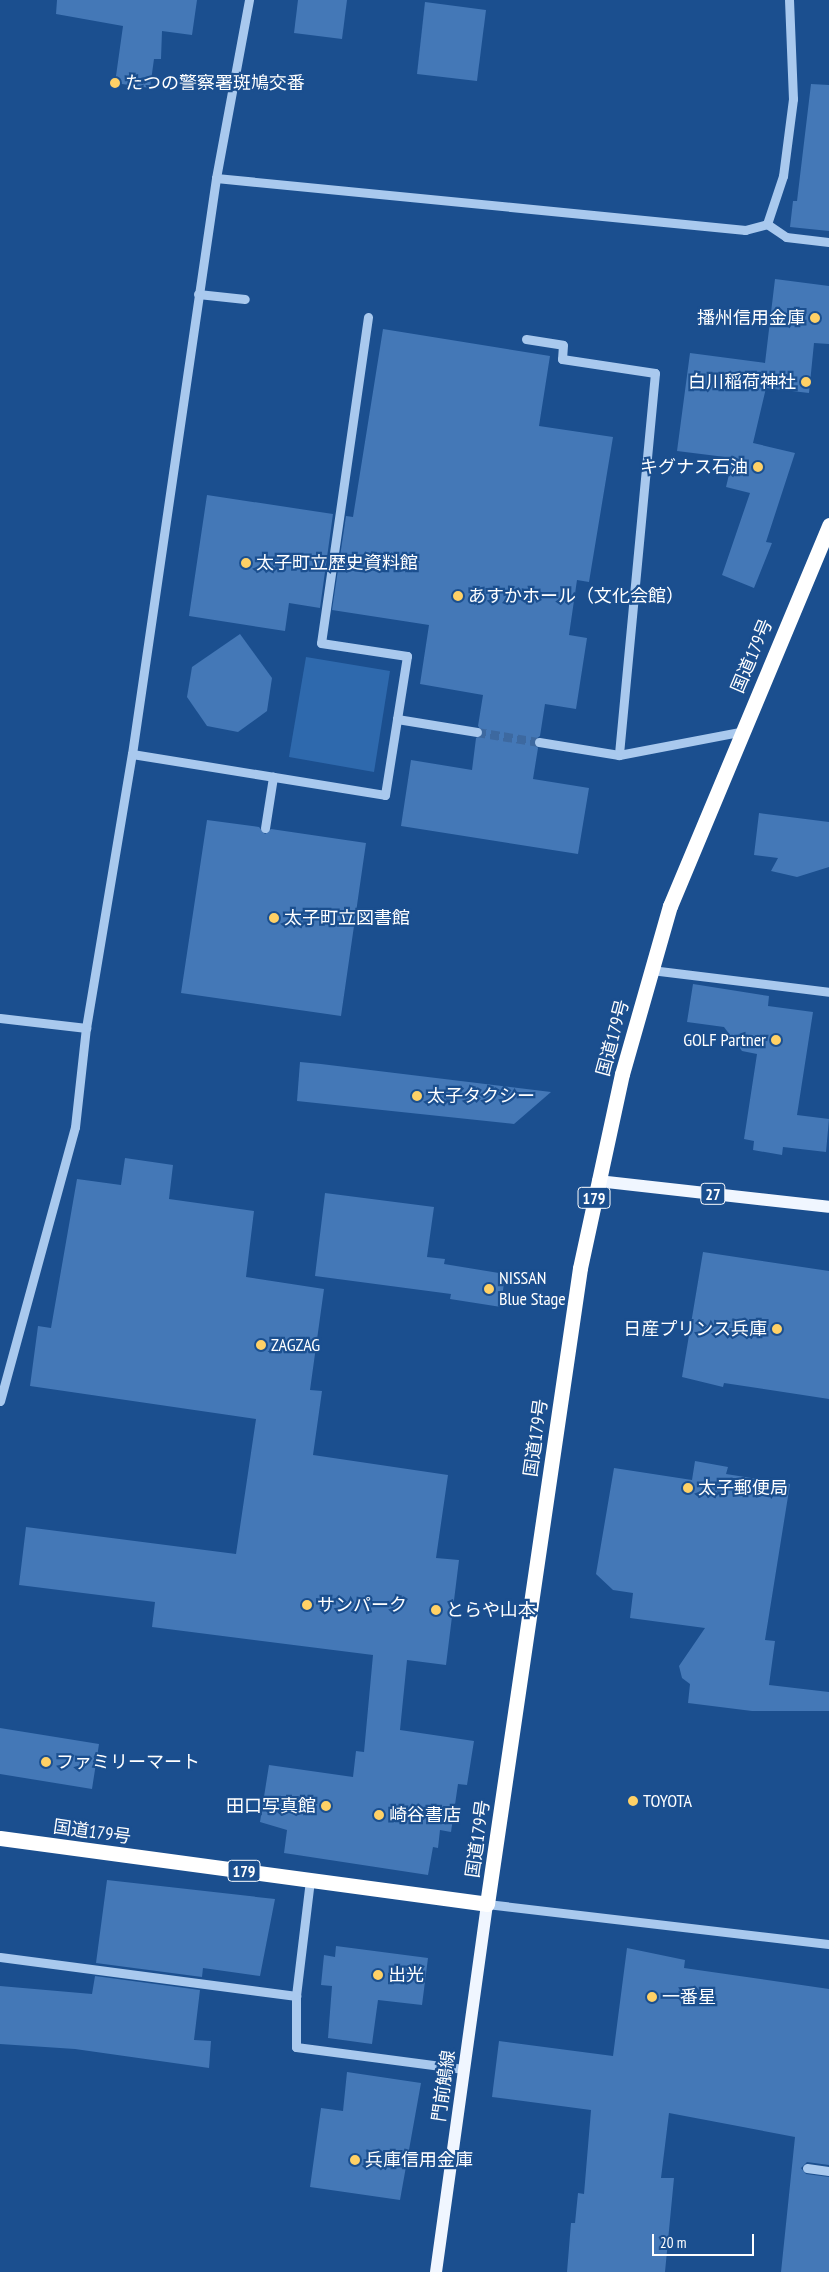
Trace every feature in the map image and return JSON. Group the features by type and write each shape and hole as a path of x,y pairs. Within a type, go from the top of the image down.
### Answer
{"highway":[{"name":"国道179号","path":"0,1838 487,1904 579,1278 598,1181 651,970 670,906 740,732 829,525"}],"main road":[{"name":"27","path":"598,1181 829,1207"},
{"name":"門前鵤線","path":"436,2272 487,1904"}],"street":[{"path":"0,1401 75,1127 86,1028 132,754 198,294 216,178 249,0"},
{"path":"767,224 782,176 793,99 789,0"},
{"path":"216,178 745,230 767,224 786,237 829,242"},
{"path":"198,294 245,299"},
{"path":"132,754 384,795 407,656 321,643 368,317"},
{"path":"526,339 563,346 562,359 655,373 619,755"},
{"path":"397,719 477,732"},
{"path":"539,742 619,755 740,732"},
{"path":"265,828 272,777"},
{"path":"651,970 829,992"},
{"path":"0,1018 86,1028"},
{"path":"310,1880 296,1996 296,2047 464,2069"},
{"path":"487,1904 829,1944"},
{"path":"0,1957 296,1996"},
{"path":"807,2168 829,2171"}],"shaded area":[{"path":"306,657 390,671 374,772 289,757"}],"building":[{"path":"57,0 197,0 192,35 162,31 161,59 154,59 150,88 115,83 123,26 56,14"},
{"path":"298,0 347,0 342,39 294,33"},
{"path":"425,2 486,10 477,81 417,74"},
{"path":"811,84 829,85 829,231 790,227 793,201 797,201"},
{"path":"775,279 829,286 829,344 814,343 809,393 766,388 753,443 795,453 766,542 772,543 754,588 722,575 750,493 726,487 733,458 677,451 690,353 765,363"},
{"name":"あすかホール（文化会館）","path":"383,329 550,356 539,426 613,437 589,582 577,580 569,635 587,638 576,709 545,704 540,736 533,741 538,748 533,779 589,788 578,854 401,826 411,760 472,770 476,738 483,733 478,726 483,695 420,684 429,625 332,610 346,516 353,517"},
{"name":"太子町立歴史資料館","path":"207,495 333,514 320,608 289,603 285,631 189,616"},
{"path":"240,634 272,678 267,711 238,732 207,726 187,697 192,667"},
{"path":"759,813 829,822 829,867 797,877 771,871 778,858 754,855"},
{"name":"太子町立図書館","path":"207,820 259,827 265,834 271,829 366,843 341,1016 181,993"},
{"path":"693,984 769,996 768,1006 813,1012 797,1115 829,1119 826,1152 783,1147 782,1155 753,1150 754,1141 744,1139 757,1054 742,1051 724,1027 687,1022"},
{"path":"300,1062 551,1092 514,1124 297,1101"},
{"path":"125,1158 173,1165 169,1199 254,1211 246,1277 324,1289 310,1390 322,1391 313,1455 448,1475 436,1558 459,1560 446,1665 407,1660 400,1730 474,1741 467,1785 458,1784 451,1832 440,1830 438,1848 433,1847 428,1875 284,1853 287,1830 260,1822 269,1765 353,1777 356,1751 364,1752 373,1655 152,1627 155,1602 19,1585 26,1527 236,1554 256,1419 30,1386 38,1326 51,1328 77,1179 121,1185"},
{"path":"325,1193 434,1207 427,1257 445,1259 444,1264 505,1274 501,1307 450,1299 451,1294 315,1276"},
{"path":"703,1252 829,1271 829,1399 724,1383 723,1387 682,1377"},
{"path":"695,1461 728,1467 726,1474 790,1484 765,1640 775,1641 769,1685 829,1692 829,1711 752,1711 688,1703 690,1684 682,1678 679,1666 705,1628 630,1618 633,1593 613,1590 596,1574 614,1468 692,1480"},
{"path":"0,1728 99,1744 92,1789 0,1774"},
{"path":"107,1880 275,1899 260,1976 203,1968 202,1977 96,1963"},
{"path":"336,1946 428,1958 422,2005 378,2000 372,2044 328,2038 332,1986 321,1985 324,1955 335,1957"},
{"path":"627,1948 685,1960 684,1968 829,1989 829,2165 807,2162 801,2168 806,2174 829,2177 829,2272 781,2272 795,2137 669,2113 661,2178 674,2178 665,2272 567,2272 571,2223 575,2223 578,2193 584,2194 591,2110 492,2097 499,2041 613,2056"},
{"path":"95,1976 200,1990 194,2040 211,2041 209,2068 75,2049 0,2044 0,1986 92,1994"},
{"path":"347,2072 421,2083 400,2200 310,2187 321,2108 343,2111"}],"tunnel":[{"path":"477,732 539,742"}],"place":[{"name":"たつの警察署斑鳩交番","path":"115,83"},
{"name":"播州信用金庫","path":"815,318"},
{"name":"白川稲荷神社","path":"806,382"},
{"name":"キグナス石油","path":"758,467"},
{"name":"太子町立歴史資料館","path":"246,563"},
{"name":"あすかホール（文化会館）","path":"458,596"},
{"name":"太子町立図書館","path":"274,918"},
{"name":"GOLF Partner","path":"776,1040"},
{"name":"太子タクシー","path":"417,1096"},
{"name":"NISSAN Blue Stage","path":"489,1289"},
{"name":"日産プリンス兵庫","path":"777,1329"},
{"name":"ZAGZAG","path":"261,1345"},
{"name":"太子郵便局","path":"688,1488"},
{"name":"サンパーク","path":"307,1605"},
{"name":"とらや山本","path":"436,1610"},
{"name":"ファミリーマート","path":"46,1762"},
{"name":"TOYOTA","path":"633,1801"},
{"name":"田口写真館","path":"326,1806"},
{"name":"崎谷書店","path":"379,1815"},
{"name":"出光","path":"378,1975"},
{"name":"一番星","path":"652,1997"},
{"name":"兵庫信用金庫","path":"355,2160"}]}
